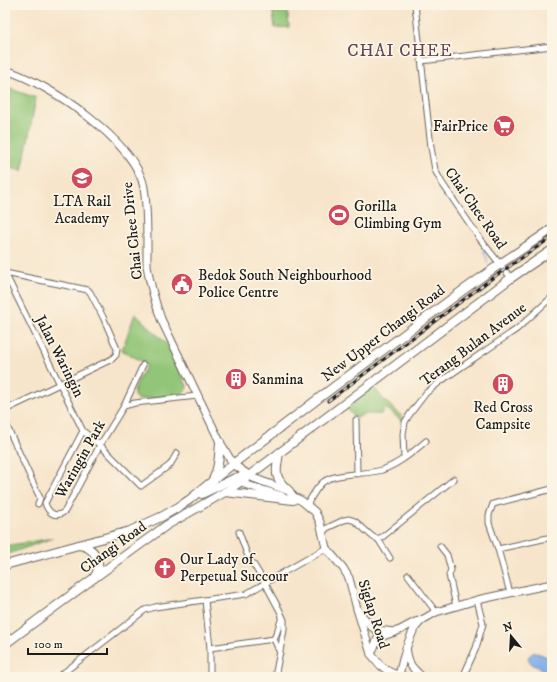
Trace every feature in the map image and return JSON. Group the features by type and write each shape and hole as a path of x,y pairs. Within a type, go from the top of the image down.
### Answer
{"main road":[{"name":"New Upper Changi Road","path":"188,500 323,395 501,263 552,229"},
{"path":"5,565 130,531 163,516 188,500 227,482 249,475 512,277 552,250"},
{"path":"213,481 218,467 220,442"},
{"path":"279,453 276,469 277,478 289,491"},
{"name":"Changi Road","path":"5,644 167,525 225,492 240,479"},
{"path":"225,492 301,502"},
{"path":"76,545 89,548 96,555 98,572 94,578"}],"street":[{"name":"Chai Chee Road","path":"417,5 431,147 435,170 442,183 480,238 512,277"},
{"path":"423,61 552,46"},
{"name":"Chai Chee Drive","path":"5,70 39,84 70,103 96,123 120,145 132,159 141,176 144,186 147,228 147,265 150,284 156,305 197,396 220,442 234,464"},
{"path":"5,273 88,290 103,317 116,347 116,355 110,360 5,410"},
{"name":"Jalan Waringin","path":"5,273 83,430 141,486 167,468 177,453"},
{"name":"Terang Bulan Avenue","path":"404,458 403,434 405,422 426,393 517,329 552,297"},
{"name":"Waringin Park","path":"83,430 45,503 48,510 52,513 59,515 66,511 100,445 124,406 143,365"},
{"path":"124,406 135,403 197,396"},
{"path":"356,420 357,474"},
{"path":"5,422 40,498 38,504"},
{"path":"234,464 240,479 247,486 301,502 324,481 332,477 382,470 404,458 426,441"},
{"name":"Siglap Road","path":"234,464 259,480 289,491 294,497 313,509 320,522 324,549 328,551 348,574 371,654 384,668 392,673 402,676"},
{"path":"378,539 454,479"},
{"path":"510,593 489,519 492,504 552,489"},
{"path":"322,534 327,528 344,520 349,519 355,521 373,537 378,539 390,558"},
{"path":"239,532 247,554 265,583 284,620 284,630 276,677"},
{"path":"498,549 552,537"},
{"path":"440,546 448,555 451,570 449,575 456,606"},
{"path":"58,677 145,610 155,607 246,594 324,549"},
{"path":"408,575 436,612"},
{"path":"371,654 378,638 412,627 436,612 477,600 552,584"},
{"path":"205,600 210,648 210,677"},
{"path":"463,677 476,648 483,624 477,600"},
{"path":"357,609 376,630 395,632"},
{"path":"274,639 278,632 282,616"},
{"path":"402,676 406,648 412,627"},
{"path":"210,648 274,639"},
{"path":"274,639 280,654"},
{"path":"406,648 410,666 422,677"}],"green space":[{"path":"272,5 287,5 289,27 275,28"},
{"path":"5,87 36,98 22,171 5,167"},
{"path":"135,314 168,345 187,386 183,393 178,395 138,400 135,397 135,389 146,367 146,364 122,350"},
{"path":"372,385 384,400 405,419 403,422 386,408 381,414 363,414 356,419 345,406"},
{"path":"53,538 5,555 5,546"}],"water":[{"path":"535,652 552,659 552,673 533,665 530,662 528,659 530,655"}],"waterway":[{"path":"485,250 484,252 487,263"}],"railway":[{"path":"328,401 491,279 552,237"}],"place":[{"name":"FairPrice","path":"504,126"},
{"name":"LTA Rail Academy","path":"82,178"},
{"name":"Gorilla Climbing Gym","path":"339,215"},
{"name":"Bedok South Neighbourhood Police Centre","path":"182,284"},
{"name":"Sanmina","path":"236,379"},
{"name":"Red Cross Campsite","path":"503,384"},
{"name":"Our Lady of Perpetual Succour","path":"165,568"}],"district":[{"name":"CHAI CHEE","path":"400,50"}]}
